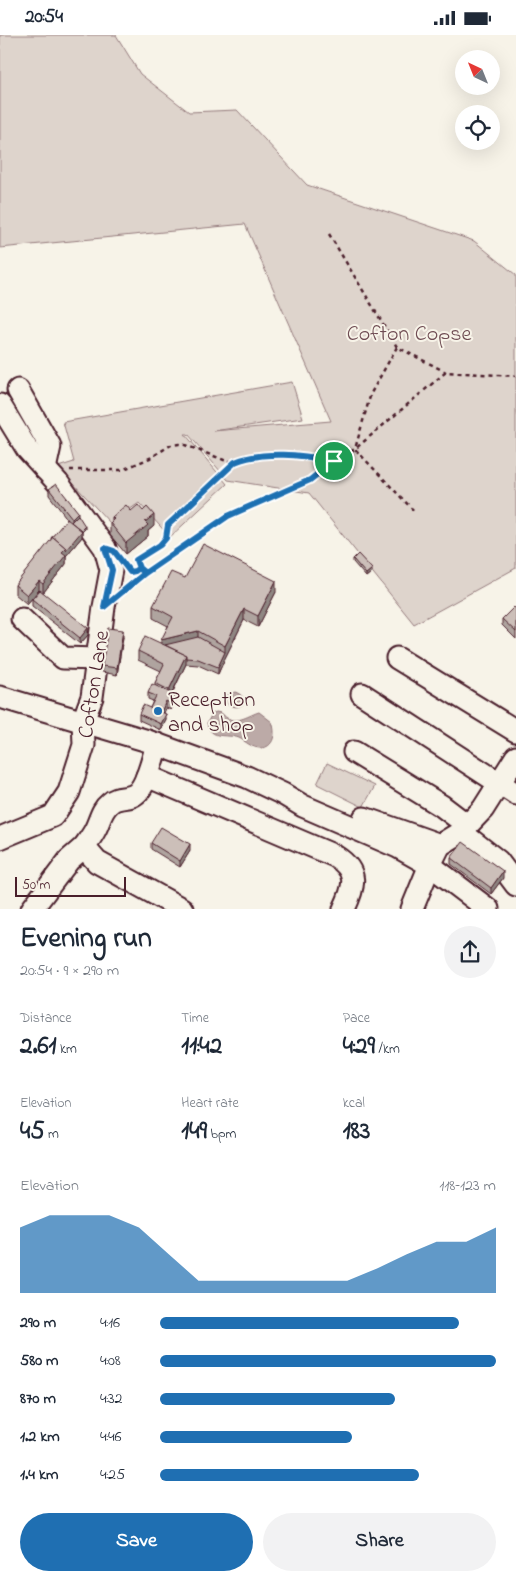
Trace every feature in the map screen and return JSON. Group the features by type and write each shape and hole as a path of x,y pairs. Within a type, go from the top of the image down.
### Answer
{"street":[{"path":"18,390 50,446 47,471"},
{"name":"Cofton Lane","path":"0,405 28,449 105,548 112,570 104,607 92,697 84,721 84,745 69,792 53,816 0,838"},
{"path":"22,619 63,658 97,659"},
{"path":"397,657 516,731"},
{"path":"362,694 508,788"},
{"path":"0,697 157,744 247,777 303,806 398,847 430,865 488,909"},
{"path":"38,906 69,860 84,847 95,829 102,812 110,802 133,796 139,791 147,776 157,744"},
{"path":"354,752 442,806 498,861 516,885"},
{"path":"412,909 440,845 464,828 508,788 516,757"},
{"path":"147,776 342,860 352,875 354,884 344,909"},
{"path":"283,794 309,795 362,818 440,845"},
{"path":"84,847 98,862 182,909"}],"path":[{"path":"329,234 397,347 446,373 516,376"},
{"path":"355,449 371,393 397,347"},
{"path":"104,607 145,573 228,516 310,480 334,461 355,449 446,373"},
{"path":"47,471 72,469 122,470 150,458 170,445 178,444 235,462"},
{"path":"355,449 416,513"},
{"path":"145,573 139,568 136,560 160,545 166,538 168,525 235,462 245,458 268,454 308,456 334,461"},
{"path":"125,565 130,572 139,568"}],"green space":[{"name":"Cofton Copse","path":"0,35 116,35 140,74 189,112 237,110 307,185 474,241 516,275 516,568 414,624 309,493 228,480 188,434 185,434 227,484 170,537 139,503 110,523 58,467 74,462 63,422 292,382 303,418 213,431 331,421 245,224 0,248"},
{"path":"327,763 375,786 363,807 317,784"}],"shaded area":[{"path":"235,692 242,696 244,701 242,705 237,707 226,703 225,699 227,695"},
{"path":"216,712 231,720 235,720 259,712 272,722 274,730 273,739 269,745 257,748 239,738 215,734 209,729 207,723 212,714"}],"building":[{"path":"56,484 78,512 72,518 49,489"},
{"path":"126,505 131,511 138,505 143,511 147,507 154,515 145,522 148,525 126,543 110,523 114,519 112,517"},
{"path":"78,515 85,526 81,530 71,522"},
{"path":"67,519 82,531 66,550 53,537 51,538"},
{"path":"53,537 66,548 62,552 66,555 43,584 39,581 27,595 15,585"},
{"path":"203,544 276,581 258,616 244,609 225,646 198,631 161,640 173,617 153,606 171,572 185,578"},
{"path":"358,554 372,569 366,574 353,559"},
{"path":"40,590 88,628 80,638 32,599"},
{"path":"514,607 516,609 516,632 502,619"},
{"path":"108,628 123,630 117,668 102,666"},
{"path":"145,636 186,655 169,690 155,683 164,664 138,651"},
{"path":"198,637 225,652 218,667 198,659 186,658 186,655 165,645"},
{"path":"152,684 175,695 171,704 166,701 161,712 166,714 161,724 139,714 143,705 150,708 156,696 148,693"},
{"path":"161,827 190,844 180,861 151,843"},
{"path":"463,842 503,871 491,888 451,858"}],"place":[{"name":"Reception and shop","path":"158,711"}],"route":[{"path":"334,461 308,456 268,454 245,458 235,462 168,525 166,538 160,545 136,560 139,568 145,573 104,607 112,570 105,548 114,551 130,572 139,568 145,573 228,516 310,480 334,461"}]}
